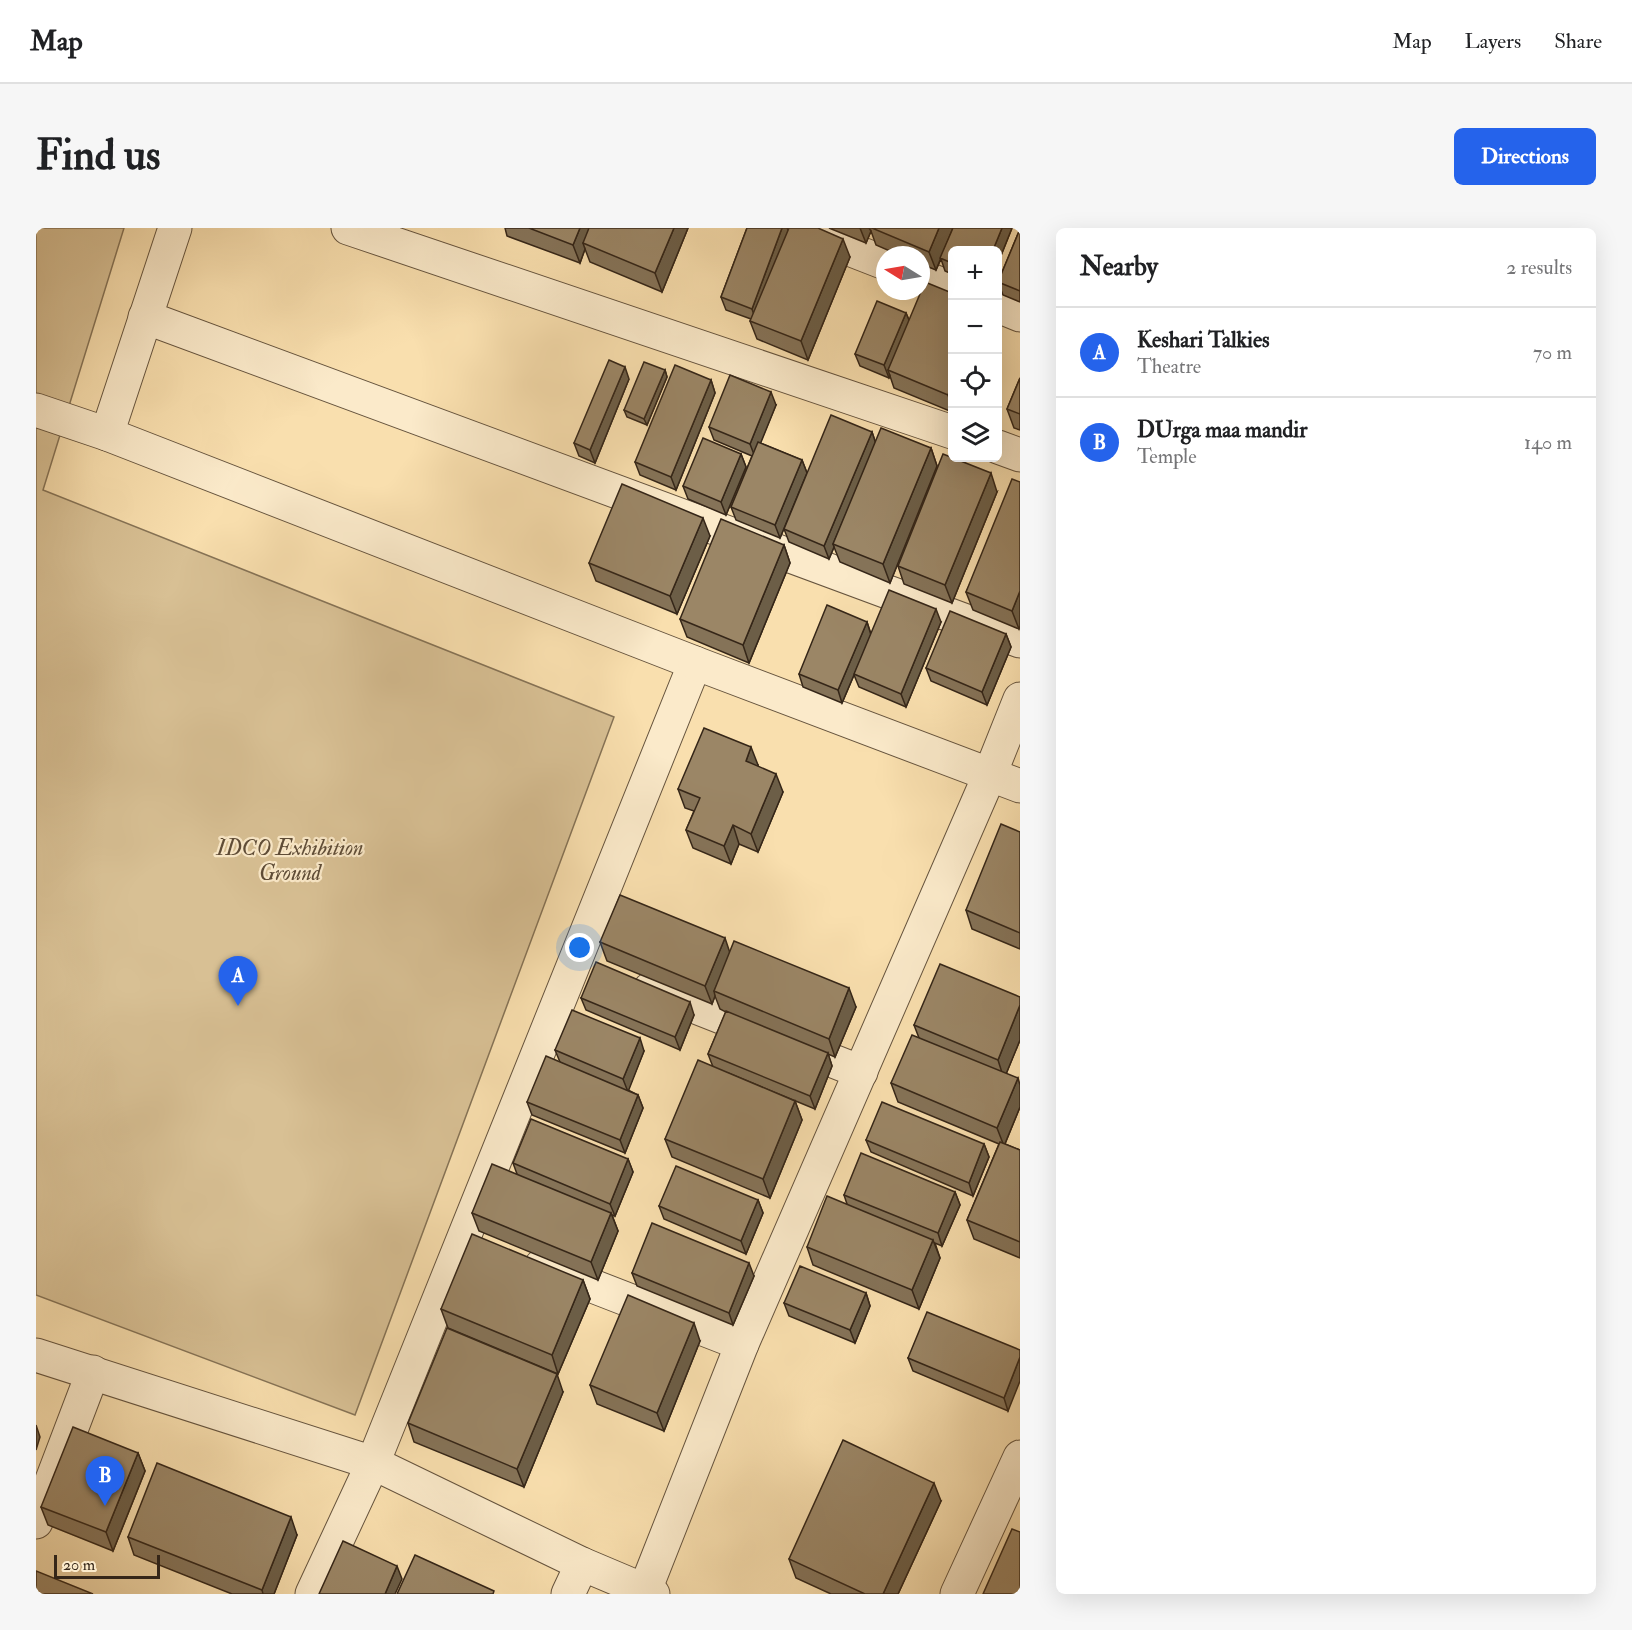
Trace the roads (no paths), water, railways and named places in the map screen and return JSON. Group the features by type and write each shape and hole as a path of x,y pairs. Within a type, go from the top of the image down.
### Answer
{"street":[{"path":"106,434 175,228"},
{"path":"348,228 948,431"},
{"path":"795,228 876,260"},
{"path":"930,280 948,287"},
{"path":"1002,308 1020,315"},
{"path":"146,317 1020,641"},
{"path":"36,410 106,434 695,663 1020,786"},
{"path":"1002,448 1020,455"},
{"path":"312,1594 372,1463 695,663"},
{"path":"36,1355 372,1463 582,1564 649,1592 742,1344 990,774 1020,699"},
{"path":"576,959 861,1072"},
{"path":"464,1236 742,1344"},
{"path":"36,1522 93,1372"},
{"path":"957,1594 1020,1457"},
{"path":"568,1594 582,1564"}],"place":[{"name":"Keshari Talkies","path":"238,1006"},
{"name":"DUrga maa mandir","path":"105,1506"}],"park label":[{"name":"IDCO Exhibition Ground","path":"290,860"}]}
